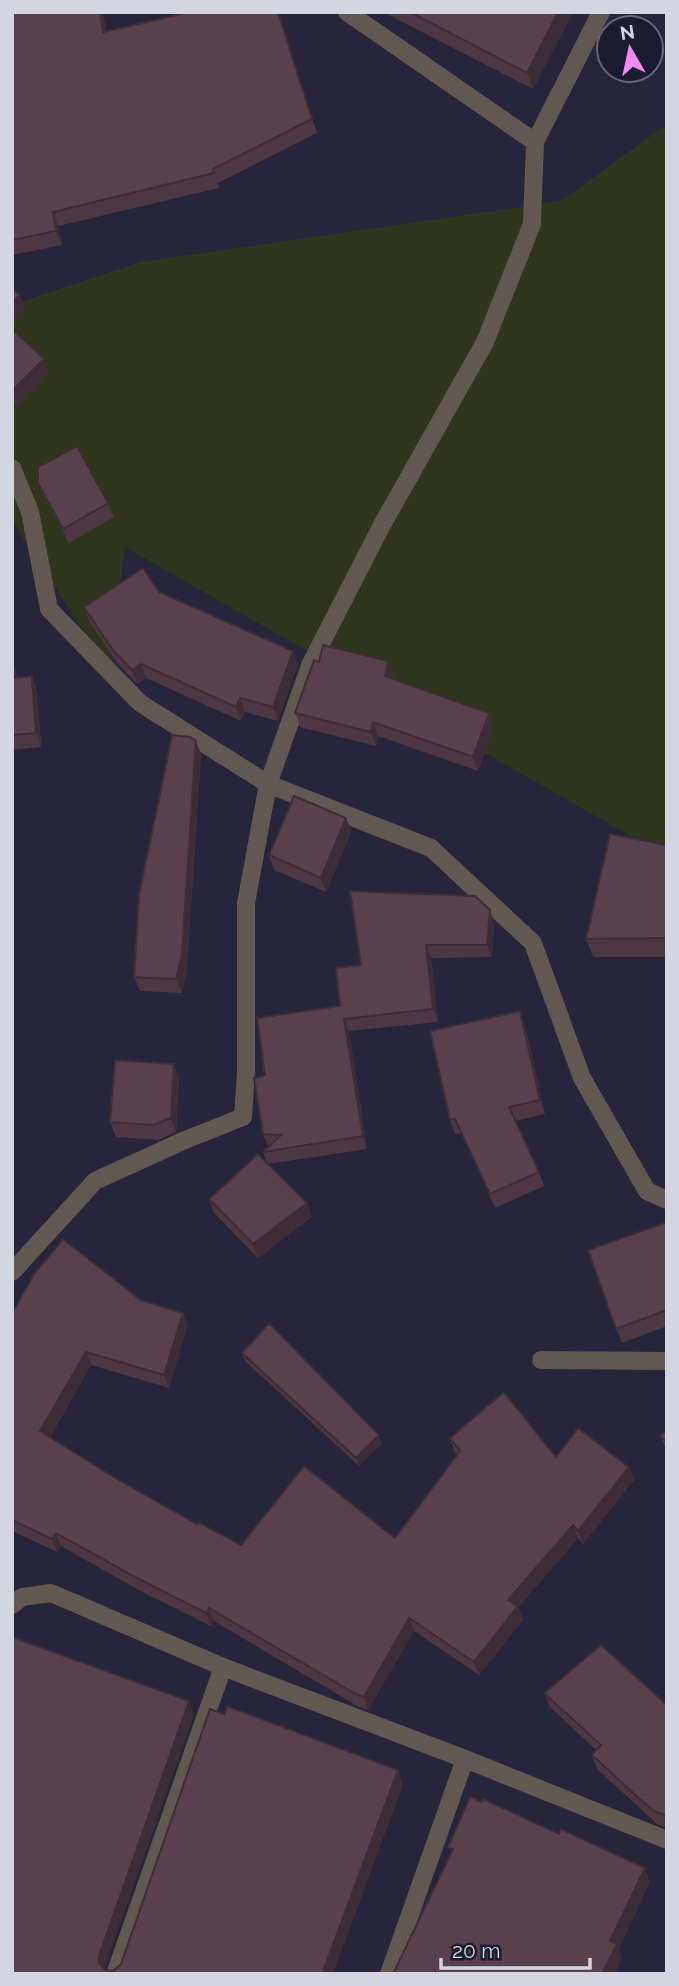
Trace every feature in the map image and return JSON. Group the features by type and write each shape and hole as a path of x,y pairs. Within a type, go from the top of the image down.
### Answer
{"street":[{"path":"347,12 535,142"},
{"path":"12,1272 95,1181 243,1116 246,1072 246,903 268,784 311,663 382,525 485,342 532,224 535,142 601,12"},
{"path":"12,467 30,512 49,609 140,703 268,784 431,848 533,943 582,1078 648,1191 667,1200"},
{"path":"541,1360 667,1362"},
{"path":"12,1605 22,1597 51,1593 223,1667 465,1759 667,1840"},
{"path":"115,1974 223,1667"},
{"path":"389,1974 465,1759"}],"green space":[{"path":"667,124 667,857 125,547 110,672 12,521 12,305 140,262 561,201"}],"building":[{"path":"12,12 100,12 103,32 190,12 278,12 312,119 213,169 214,173 53,212 56,231 12,240"},
{"path":"410,12 558,12 527,73"},
{"path":"12,288 20,295 12,302"},
{"path":"12,329 44,359 12,391"},
{"path":"77,446 108,503 63,529 38,483 38,467"},
{"path":"143,568 159,592 293,651 273,707 240,698 236,707 141,664 132,670 112,649 84,607"},
{"path":"323,645 388,661 385,676 489,713 473,757 373,722 371,732 295,713 314,660 319,662"},
{"path":"12,667 14,678 32,676 36,733 12,735"},
{"path":"172,735 190,737 196,741 182,954 176,979 134,977 139,895"},
{"path":"294,796 346,818 321,878 269,855"},
{"path":"610,834 667,845 667,938 586,939"},
{"path":"350,891 475,896 490,910 487,945 426,945 433,1009 344,1019 363,1136 263,1152 281,1135 263,1134 254,1078 265,1075 257,1018 340,1006 336,968 361,965"},
{"path":"520,1011 540,1100 509,1107 539,1172 490,1194 455,1119 450,1120 430,1031"},
{"path":"115,1060 174,1064 171,1118 153,1125 110,1122"},
{"path":"258,1154 307,1203 253,1244 209,1199"},
{"path":"667,1222 667,1310 616,1329 588,1250"},
{"path":"63,1239 141,1300 183,1313 164,1375 86,1352 40,1431 117,1479 197,1524 198,1522 241,1545 304,1466 395,1538 460,1451 450,1438 504,1392 556,1457 578,1428 629,1467 578,1531 573,1525 508,1600 518,1606 474,1662 409,1618 364,1697 354,1693 209,1608 206,1613 56,1533 52,1539 12,1520 12,1313 34,1274"},
{"path":"269,1323 379,1435 356,1458 242,1353"},
{"path":"667,1429 667,1442 660,1436"},
{"path":"12,1637 189,1701 99,1956 99,1963 105,1970 113,1971 121,1964 210,1709 224,1714 227,1706 398,1770 322,1974 12,1974"},
{"path":"601,1645 667,1705 667,1816 652,1810 592,1755 601,1745 544,1693"},
{"path":"470,1797 482,1802 483,1799 559,1834 561,1829 645,1868 610,1941 617,1944 602,1974 393,1974 453,1849 448,1847"}]}
